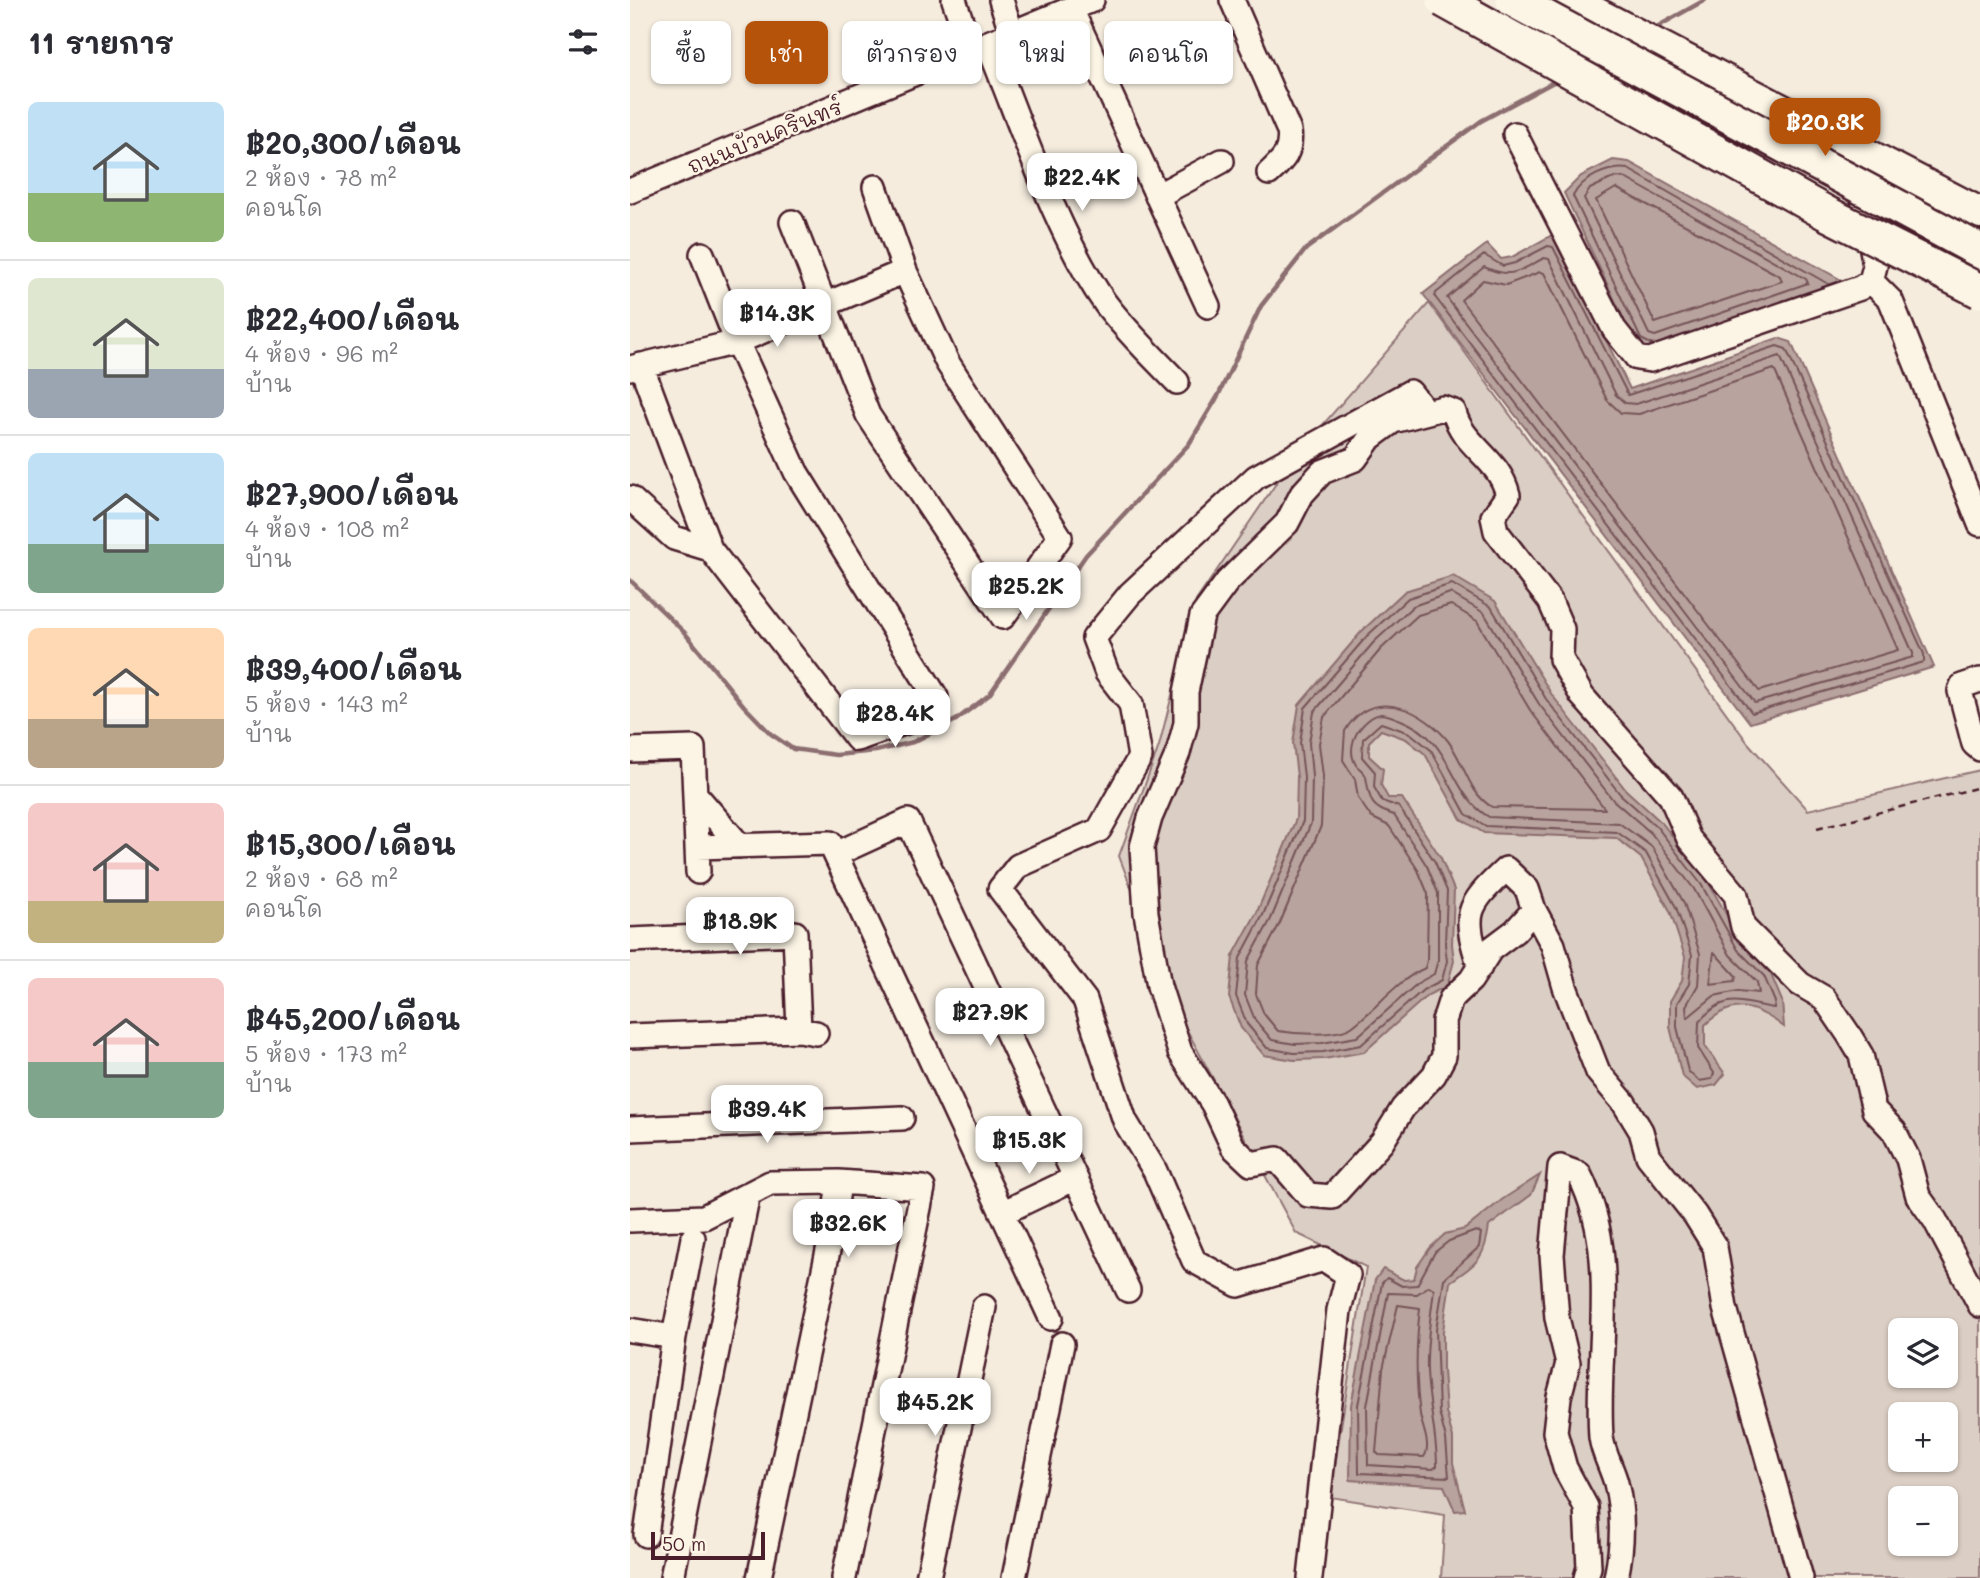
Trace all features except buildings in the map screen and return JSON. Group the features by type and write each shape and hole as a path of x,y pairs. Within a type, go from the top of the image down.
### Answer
{"highway":[{"path":"1443,0 1710,149 1980,291"},
{"path":"1513,0 1980,251"}],"main road":[{"path":"1581,5 1836,135 1980,213"}],"street":[{"path":"954,0 965,21"},
{"path":"1001,0 1008,21"},
{"path":"1232,0 1289,131 1291,143 1286,157 1269,173"},
{"path":"1081,5 1157,196 1208,306"},
{"name":"ถนนบัวนครินทร์","path":"1043,21 1081,5"},
{"path":"982,52 1061,221 1096,288 1118,318 1177,383"},
{"name":"ถนนบัวนครินทร์","path":"630,191 892,84"},
{"path":"1515,134 1614,329 1637,358 1650,359 1860,288 1871,281 1875,266 1857,164 1836,135"},
{"path":"1157,196 1222,161"},
{"path":"792,222 868,415 1003,617 1060,537 947,362 905,271 875,187"},
{"path":"702,254 737,342 796,472 936,697 909,721 857,739 710,549 635,367 737,342 905,271"},
{"path":"1871,281 1891,301 1980,524"},
{"path":"1310,1578 1339,1310 1348,1275 1324,1259 1238,1285 1194,1261 1155,1171 1125,1121 1085,1000 1000,889 1018,866 1099,830 1140,757 1131,704 1107,673 1094,638 1130,594 1256,477 1410,392 1426,412"},
{"path":"1534,910 1491,949 1471,980 1451,999 1444,1021 1444,1056 1434,1075 1403,1108 1382,1142 1332,1197 1308,1195 1277,1159 1251,1164 1233,1147 1213,1104 1180,1052 1159,986 1146,913 1142,847 1150,818 1178,753 1186,723 1186,691 1202,616 1227,582 1287,523 1302,494 1322,472 1354,458 1370,438 1393,421 1443,408 1454,412 1459,429 1480,448 1505,480 1508,495 1493,517 1496,531 1550,601 1562,629 1561,659 1582,696 1671,797 1689,839 1736,895 1744,927 1800,984 1824,998 1849,1035 1861,1055 1874,1110 1894,1131 1908,1159 1918,1196 1935,1220 1980,1305"},
{"path":"630,498 674,538 710,549"},
{"path":"1980,707 1976,681 1962,686 1960,691 1974,744 1980,750"},
{"path":"630,750 693,748 698,872"},
{"path":"695,794 740,846"},
{"path":"836,854 908,821 1128,1290"},
{"path":"697,847 830,843 1051,1318"},
{"path":"1480,967 1468,923 1480,893 1506,869 1527,889 1534,910 1553,944 1565,987 1598,1072 1630,1112 1641,1131 1648,1156 1695,1215 1715,1247 1726,1308 1801,1578"},
{"path":"630,940 795,933 808,1032 630,1036"},
{"path":"630,1129 902,1118"},
{"path":"1586,1578 1589,1567 1586,1507 1565,1468 1555,1432 1559,1397 1568,1363 1557,1318 1552,1255 1560,1167 1579,1174 1591,1197 1604,1279 1605,1320 1599,1378 1602,1442 1616,1483 1623,1522 1616,1578"},
{"path":"1002,1213 1075,1178"},
{"path":"759,1578 833,1227 839,1182"},
{"path":"630,1220 704,1217 770,1183 839,1182 923,1188 844,1578"},
{"path":"673,1578 748,1194"},
{"path":"646,1535 674,1337 693,1238"},
{"path":"928,1578 984,1307"},
{"path":"630,1330 674,1337"},
{"path":"1014,1578 1062,1344"}],"path":[{"path":"1817,828 1980,787"}],"shaded area":[{"path":"1429,303 1748,743 1808,810 1980,770 1980,1578 1441,1578 1445,1515 1330,1497 1366,1267 1296,1233 1181,1019 1119,856 1159,746 1196,601 1292,460"}],"water":[{"path":"1613,160 1629,162 1845,282 1653,353 1636,345 1564,193 1581,176"},
{"path":"1554,234 1630,389 1778,338 1791,342 1934,667 1750,723 1423,294 1487,244 1501,259 1512,257"},
{"path":"1453,576 1495,601 1552,695 1626,790 1662,823 1707,880 1744,946 1770,972 1782,1001 1784,1027 1764,1014 1745,1008 1735,1008 1715,1016 1705,1025 1705,1046 1725,1074 1716,1085 1697,1089 1682,1076 1670,1027 1670,1001 1682,981 1685,957 1670,911 1641,858 1616,838 1484,833 1461,819 1425,754 1406,739 1381,730 1369,742 1369,756 1383,769 1381,785 1388,798 1402,798 1441,858 1454,890 1454,961 1447,986 1428,995 1364,1052 1324,1059 1294,1060 1264,1055 1241,1028 1229,997 1233,956 1257,912 1296,819 1297,777 1293,743 1299,705 1362,631 1405,591"},
{"path":"1540,1175 1531,1195 1489,1226 1485,1246 1478,1259 1450,1282 1443,1331 1443,1370 1446,1412 1453,1438 1453,1463 1465,1510 1455,1511 1444,1486 1350,1480 1351,1405 1375,1280 1383,1269 1404,1280 1414,1279 1417,1267 1430,1248 1445,1234 1465,1229 1503,1199"}],"waterway":[{"path":"1653,29 1705,0"},
{"path":"630,580 684,632 744,706 771,734 793,749 836,755 876,751 913,742 956,720 989,695 1086,555 1189,444 1218,396 1261,306 1306,249 1481,121 1559,79"}]}
